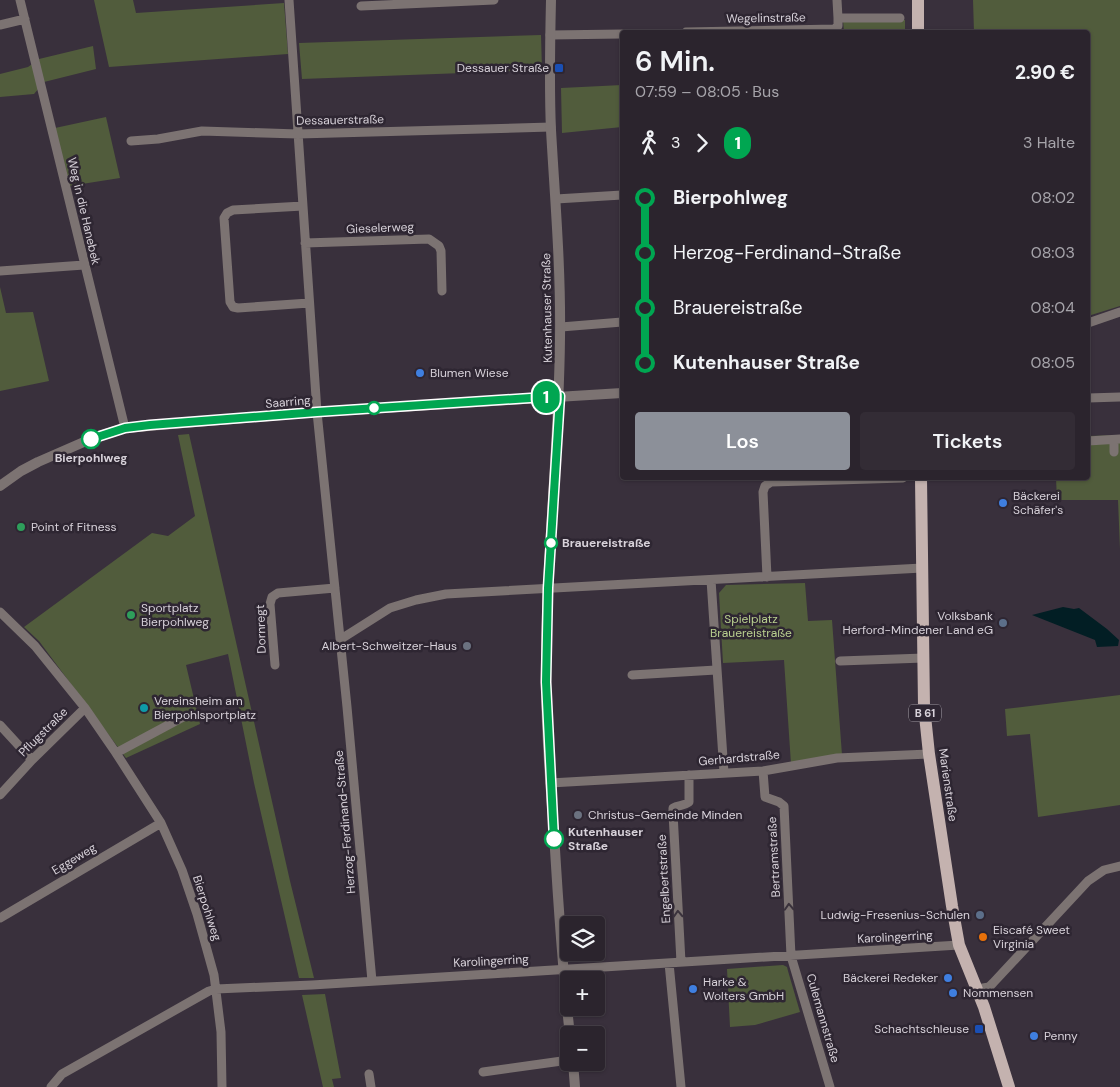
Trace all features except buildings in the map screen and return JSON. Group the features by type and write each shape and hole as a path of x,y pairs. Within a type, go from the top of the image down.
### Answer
{"main road":[{"path":"918,0 918,30"},
{"name":"Marienstraße","path":"921,480 924,706 929,754 959,945 977,990 1010,1087"}],"street":[{"name":"Weg in die Hanebek","path":"20,0 125,428"},
{"name":"Herzog-Ferdinand-Straße","path":"289,0 317,412 341,639 372,981"},
{"path":"362,6 494,0"},
{"name":"Kutenhauser Straße","path":"551,0 551,127 561,326 560,396 548,588 546,682 550,783 562,970 569,1026"},
{"path":"837,0 838,18 900,18"},
{"name":"Wegelinstraße","path":"785,30 834,29 838,26 838,18"},
{"path":"0,25 25,19"},
{"path":"550,35 620,34"},
{"name":"Dessauerstraße","path":"131,141 158,139 202,131 298,134 551,127"},
{"path":"556,198 620,196"},
{"path":"303,206 233,210 227,213 224,218 230,302 233,307 309,303"},
{"name":"Gieselerweg","path":"305,243 429,239 439,246 441,251 442,291"},
{"path":"0,270 84,265"},
{"path":"1090,322 1120,312"},
{"path":"561,326 620,322"},
{"name":"Saarring","path":"0,486 38,462 92,438 125,428 317,412 620,393"},
{"path":"1090,398 1120,397"},
{"path":"1090,441 1117,440 1114,452"},
{"path":"767,577 763,492 765,486 771,482 837,480"},
{"path":"341,639 390,608 446,594 922,568"},
{"path":"711,580 724,773"},
{"name":"Dornregt","path":"275,665 270,604 272,597 278,593 335,588"},
{"name":"Bierpohlweg","path":"0,612 35,646 84,708 116,753 161,823 182,870 197,914 214,975 222,1032 222,1087"},
{"path":"840,661 924,658"},
{"path":"632,675 716,670"},
{"name":"Pflugstraße","path":"0,795 84,708"},
{"path":"116,753 185,716"},
{"path":"0,725 32,760"},
{"name":"Gerhardstraße","path":"550,783 763,771 838,758 929,754"},
{"name":"Bertramstraße","path":"763,771 765,797 784,806 791,956"},
{"name":"Engelbertstraße","path":"680,962 673,808 686,805 689,802 689,775"},
{"name":"Eggeweg","path":"0,918 161,823"},
{"path":"977,990 993,984 1088,880 1104,870 1120,866"},
{"name":"Karolingerring","path":"52,1087 62,1074 209,991 216,989 959,945"},
{"name":"Culemannstraße","path":"791,956 830,1087"},
{"path":"670,963 681,1087"},
{"path":"483,1072 560,1061"},
{"path":"574,1071 575,1087"},
{"path":"369,1074 371,1087"}],"green space":[{"path":"94,0 133,0 136,13 284,3 288,54 109,67"},
{"path":"973,0 1120,0 1120,306 1090,315 1090,30 974,30"},
{"path":"843,20 905,20 905,30 844,30"},
{"path":"541,35 542,70 302,79 299,43"},
{"path":"93,46 96,69 44,82 34,94 0,97 0,74 28,67 39,59"},
{"path":"620,85 620,127 562,133 561,88"},
{"path":"106,117 120,178 69,186 55,128"},
{"path":"0,287 6,313 33,312 49,381 0,391"},
{"path":"189,434 290,881 314,978 299,978 254,783 228,654 186,665 200,724 126,758 39,641 24,627 152,533 168,536 195,516 178,435"},
{"path":"1120,435 1120,549 1118,500 1057,500 1056,480 1090,480 1090,436"},
{"name":"Spielplatz Brauereistraße","path":"805,583 808,621 832,620 842,755 791,764 784,660 723,663 719,593 726,585"},
{"path":"1120,695 1120,805 1038,817 1030,734 1007,736 1005,709"},
{"path":"783,965 787,967 800,1012 755,1025 730,1027 727,969"},
{"path":"325,994 341,1078 332,1079 334,1087 323,1087 302,995"}],"shaded area":[{"path":"1063,607 1079,608 1119,640 1118,646 1097,647 1095,640 1032,615"}],"bus line":[{"name":"1","path":"91,439 112,431 150,425 560,396 548,588 546,682 554,839"}],"place":[{"name":"Dessauer Straße","path":"559,68"},
{"name":"Blumen Wiese","path":"420,373"},
{"name":"Bierpohlweg","path":"91,439"},
{"name":"Bäckerei Schäfer's","path":"1003,503"},
{"name":"Point of Fitness","path":"21,527"},
{"name":"Brauereistraße","path":"551,543"},
{"name":"Sportplatz Bierpohlweg","path":"131,615"},
{"name":"Volksbank Herford-Mindener Land eG","path":"1003,623"},
{"name":"Albert-Schweitzer-Haus","path":"467,646"},
{"name":"Vereinsheim am Bierpohlsportplatz","path":"144,708"},
{"name":"Christus-Gemeinde Minden","path":"578,815"},
{"name":"Kutenhauser Straße","path":"554,839"},
{"name":"Ludwig-Fresenius-Schulen","path":"980,915"},
{"name":"Eiscafé Sweet Virginia","path":"983,937"},
{"name":"Bäckerei Redeker","path":"948,978"},
{"name":"Harke & Wolters GmbH","path":"693,989"},
{"name":"Nommensen","path":"953,993"},
{"name":"Schachtschleuse","path":"979,1029"},
{"name":"Penny","path":"1034,1036"}]}
